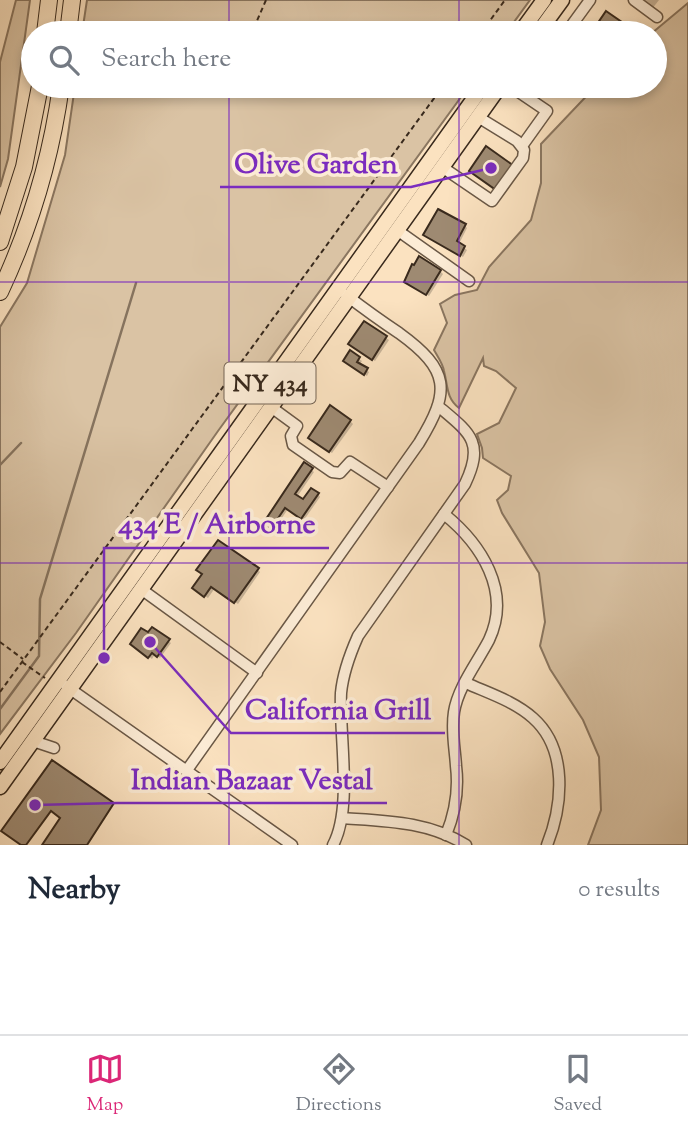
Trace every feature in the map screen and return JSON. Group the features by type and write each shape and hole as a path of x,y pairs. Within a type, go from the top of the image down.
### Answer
{"highway":[{"path":"46,21 48,0"},
{"path":"69,21 72,0"},
{"path":"0,242 24,167 38,98"},
{"path":"0,292 34,208 51,149 59,98"}],"main road":[{"path":"529,21 544,0"},
{"path":"547,21 562,0"},
{"name":"NY 434","path":"0,762 51,678 474,98"},
{"name":"NY 434","path":"0,788 491,98"}],"street":[{"path":"575,21 590,0"},
{"path":"634,0 657,17"},
{"path":"442,167 492,201 523,158 522,146 547,111 528,98"},
{"path":"478,117 522,146"},
{"path":"397,230 469,281"},
{"path":"187,770 419,443 433,421 438,406 441,389 439,374 431,359 337,289"},
{"path":"333,845 342,818 341,691 349,658 358,636 465,484 475,464 470,436 438,406"},
{"path":"271,407 297,426 291,436 293,445 321,465 336,474 343,471 350,461 388,487"},
{"path":"444,514 477,546 488,566 498,607 490,637 453,714 457,780 454,809 446,835"},
{"path":"141,589 257,673"},
{"path":"51,678 71,689 292,845"},
{"path":"466,683 520,708 533,718 551,742 559,774 556,811 547,845"},
{"path":"33,741 54,748"},
{"path":"342,818 400,821 446,835 466,845"}],"path":[{"path":"257,21 266,0"},
{"path":"490,21 505,0"},
{"path":"0,692 434,98"},
{"path":"0,642 38,674 51,678"},
{"path":"38,674 51,678"}],"shaded area":[{"path":"16,0 30,0 27,21 21,21 21,65 8,159 0,187 0,62"},
{"path":"87,0 530,0 515,21 84,21"},
{"path":"688,3 688,845 588,845 601,810 599,757 583,720 550,669 540,646 545,622 539,573 502,513 497,500 508,490 511,476 483,458 477,434 499,423 516,388 496,371 484,366 483,358 459,408 450,396 443,366 434,350 447,323 440,304 455,295 477,290 489,267 531,220 541,183 541,144 585,98 667,98 666,21"},
{"path":"73,98 460,98 218,431 76,633 0,734 0,327 27,283 65,155"}],"building":[{"path":"606,11 620,21 599,21"},
{"path":"486,146 514,166 496,190 469,171"},
{"path":"438,209 466,224 457,241 465,246 460,256 423,235"},
{"path":"419,256 441,270 426,295 404,282"},
{"path":"364,321 387,336 372,360 348,344"},
{"path":"350,350 360,357 357,362 368,368 364,375 343,361"},
{"path":"330,405 351,420 329,452 308,438"},
{"path":"304,462 313,468 295,494 303,499 311,488 319,493 301,519 285,508 268,533 260,528"},
{"path":"218,540 259,568 234,603 211,587 204,597 192,588 202,574 196,570"},
{"path":"152,627 170,639 157,657 152,653 148,658 130,644 141,628 148,632"},
{"path":"52,760 114,803 87,845 42,845 60,818 51,811 26,845 21,845 1,831"}],"waterway":[{"path":"0,709 39,656 40,599 136,283"},
{"path":"0,465 21,443"}],"place":[{"name":"Olive Garden","path":"491,168"},
{"name":"California Grill","path":"150,642"},
{"name":"434 E / Airborne","path":"104,658"},
{"name":"Indian Bazaar Vestal","path":"35,805"}]}
